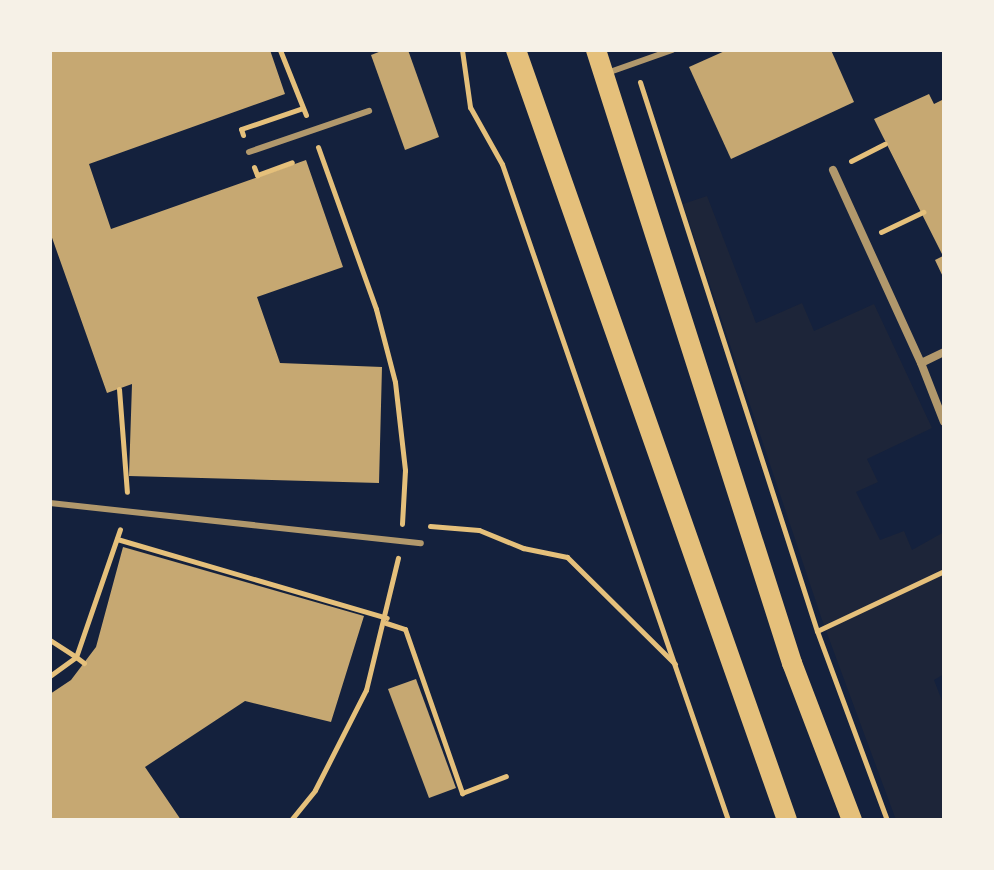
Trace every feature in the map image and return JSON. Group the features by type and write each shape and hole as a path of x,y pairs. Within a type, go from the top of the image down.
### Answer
{"main road":[{"path":"516,50 787,820"},
{"path":"596,50 792,663 852,820"}],"street":[{"path":"833,170 921,363 944,422"},
{"path":"921,363 944,352"}],"lane":[{"path":"604,74 672,50"},
{"path":"249,152 369,111"},
{"path":"50,503 421,543"}],"path":[{"path":"280,50 376,309 395,382 405,470 401,541 386,621 366,690 315,790 291,820"},
{"path":"462,50 470,107 502,164 728,820"},
{"path":"634,64 817,631 887,820"},
{"path":"833,170 885,144"},
{"path":"865,239 923,212"},
{"path":"117,539 405,629 462,793 506,776"},
{"path":"523,548 567,557 637,621 678,668"},
{"path":"817,631 944,571"},
{"path":"50,640 76,657 50,676"}],"shaded area":[{"path":"707,196 756,323 802,303 814,331 874,304 932,428 867,459 878,482 856,492 880,540 904,531 912,550 944,532 944,674 934,680 944,706 944,820 896,820 821,617 683,204"}],"building":[{"path":"50,50 270,50 285,94 89,164 111,229 306,160 343,267 257,297 280,363 382,367 379,483 129,476 132,384 107,393 50,232"},
{"path":"384,50 408,50 439,137 405,150 371,55"},
{"path":"727,50 831,50 854,102 731,159 689,67"},
{"path":"929,94 934,104 944,99 944,279 935,260 943,256 874,119"},
{"path":"123,547 364,616 331,722 245,701 145,767 181,820 50,820 50,694 71,680 96,647"},
{"path":"416,679 456,788 429,798 388,689"}]}
